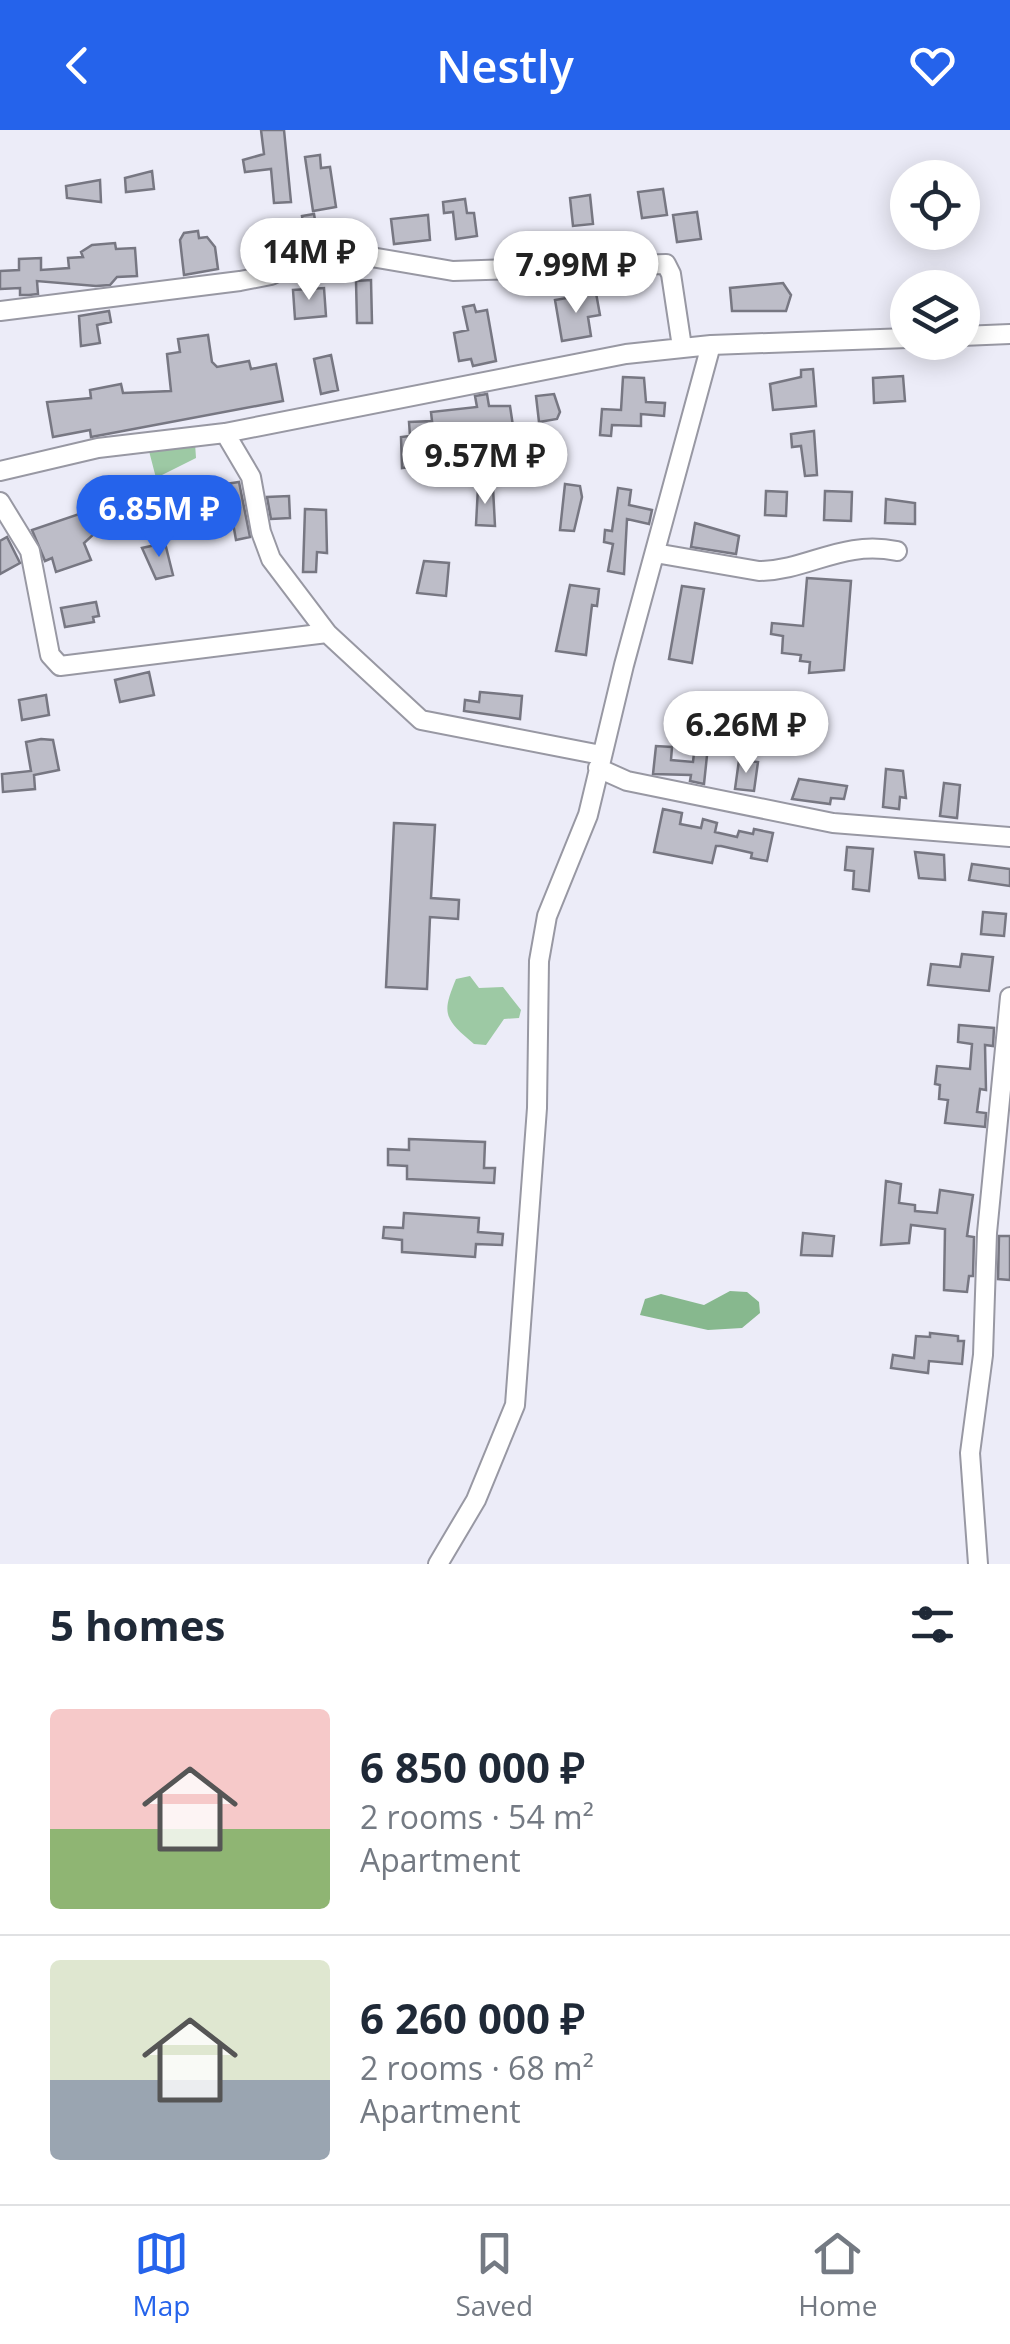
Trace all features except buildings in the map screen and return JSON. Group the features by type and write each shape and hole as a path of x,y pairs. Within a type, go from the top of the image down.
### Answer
{"street":[{"path":"0,312 240,281 270,274 317,252 402,260 453,271 602,268 654,262 666,264 671,274 682,347"},
{"path":"980,335 1010,334"},
{"path":"0,471 110,446 225,433 537,370 682,347 890,339"},
{"path":"438,1564 476,1500 515,1405 537,1108 538,962 547,916 582,834 711,345"},
{"path":"225,433 251,478 271,559 327,633 420,720 600,762 627,781 833,823 1010,836"},
{"path":"0,502 30,551 50,654 60,666 327,633"},
{"path":"655,553 776,570 842,549 897,551"},
{"path":"978,1564 972,1424 982,1354 987,1233 1010,997"}],"green space":[{"path":"195,443 196,458 156,478 149,451"},
{"path":"470,976 479,988 503,987 521,1010 519,1018 504,1019 486,1045 474,1044 456,1028 448,1014 456,979"},
{"path":"730,1291 747,1292 759,1302 760,1313 742,1328 708,1330 640,1315 645,1299 661,1294 704,1305"}]}
